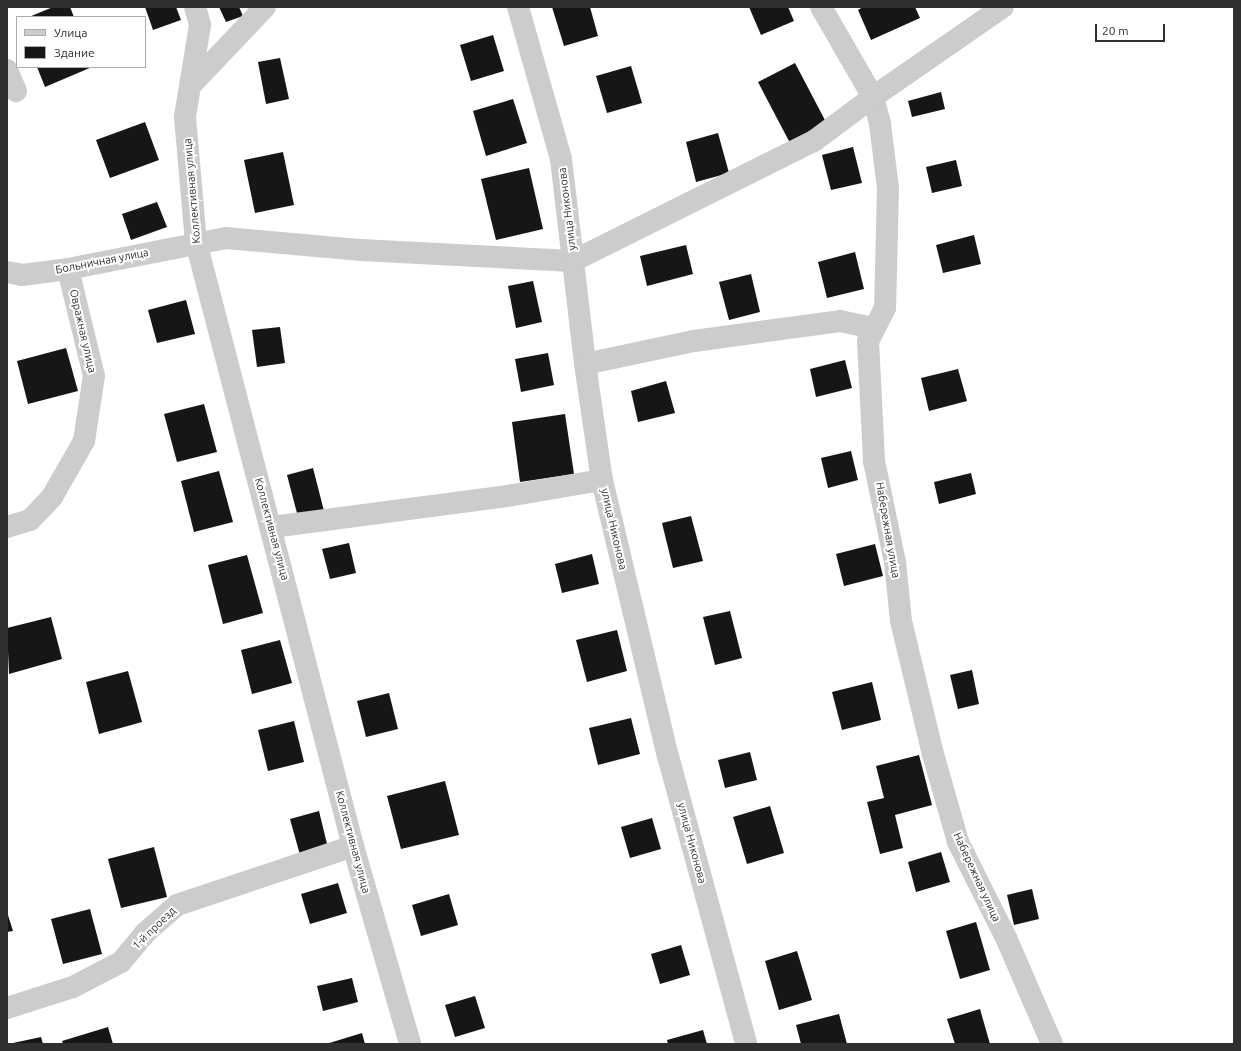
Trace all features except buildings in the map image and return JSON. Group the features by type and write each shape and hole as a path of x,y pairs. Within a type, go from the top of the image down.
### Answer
{"street":[{"name":"Коллективная улица","path":"195,7 200,25 185,117 196,242 272,527 353,846 410,1044"},
{"path":"190,86 265,7"},
{"name":"улица Никонова","path":"518,7 561,158 585,364 602,480 668,756 746,1044"},
{"name":"Набережная улица","path":"821,7 873,97 880,124 888,188 885,308 868,341 874,461 895,562 901,621 933,754 958,842 1007,940 1052,1044"},
{"path":"573,261 814,142 873,97 1003,7"},
{"path":"7,70 16,91"},
{"name":"Больничная улица","path":"7,272 22,275 68,269 196,242 226,238 362,250 573,261"},
{"name":"Овражная улица","path":"7,527 30,520 52,497 84,441 94,376 68,269"},
{"path":"585,364 694,341 840,321 874,328"},
{"path":"272,527 501,497 602,480"},
{"name":"1-й проезд","path":"7,1008 73,987 121,962 145,933 177,905 353,846"}]}
